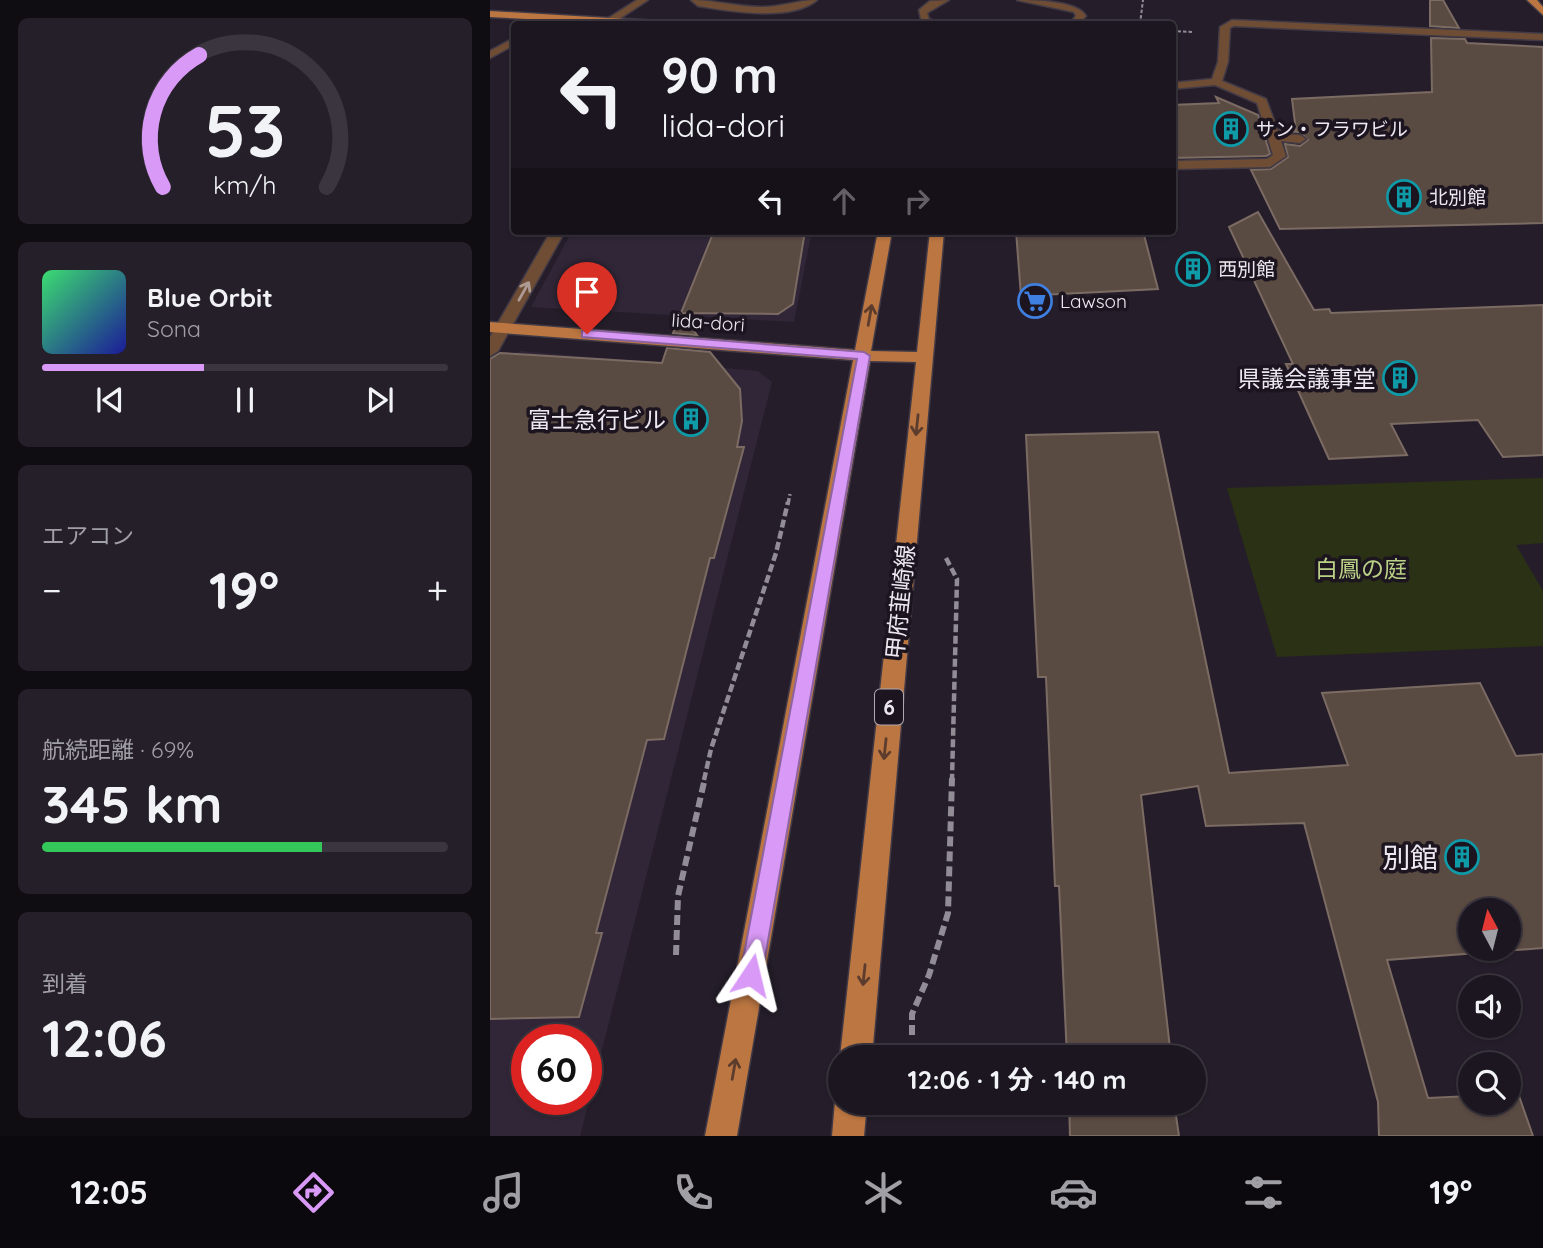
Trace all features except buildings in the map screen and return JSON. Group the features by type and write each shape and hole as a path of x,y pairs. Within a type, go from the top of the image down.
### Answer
{"main road":[{"path":"1532,0 1543,12"},
{"path":"490,14 542,21"},
{"path":"721,1136 864,356 883,235"},
{"name":"甲府韮崎線","path":"857,1045 937,235"},
{"name":"Iida-dori","path":"497,327 864,356 923,357"},
{"path":"848,1136 850,1115"}],"street":[{"path":"610,21 643,0"},
{"path":"696,0 710,6 776,9 806,6 812,0"},
{"path":"925,21 922,12 933,3 944,0"},
{"path":"1022,0 1078,10 1081,16 1076,21"},
{"path":"1216,82 1223,62 1225,27 1232,23 1543,37"},
{"path":"1507,36 1514,46"},
{"path":"490,55 511,43"},
{"path":"1176,86 1216,82 1262,102 1280,156 1270,163 1176,165"},
{"path":"1274,137 1300,139"},
{"path":"490,351 497,327 555,235"}],"path":[{"path":"1140,21 1143,0"},
{"path":"677,955 678,896 711,749 776,553 790,494"},
{"path":"912,1035 912,1014 929,975 948,913 957,579 941,548"}],"shaded area":[{"path":"570,235 811,235 794,322 531,307"},
{"path":"520,351 758,371 772,382 602,1050 602,1024 511,1024 511,1115 585,1115 580,1136 490,1136 490,380 502,358"}],"green space":[{"name":"白鳳の庭","path":"1543,478 1543,543 1516,545 1543,591 1543,646 1277,657 1227,488"}],"place":[{"name":"サン・フラワビル","path":"1231,129"},
{"name":"北別館","path":"1404,197"},
{"name":"西別館","path":"1193,269"},
{"name":"Lawson","path":"1035,301"},
{"name":"県議会議事堂","path":"1400,378"},
{"name":"富士急行ビル","path":"691,419"},
{"name":"別館","path":"1462,857"}],"route":[{"path":"587,334 864,356 751,975"}]}
